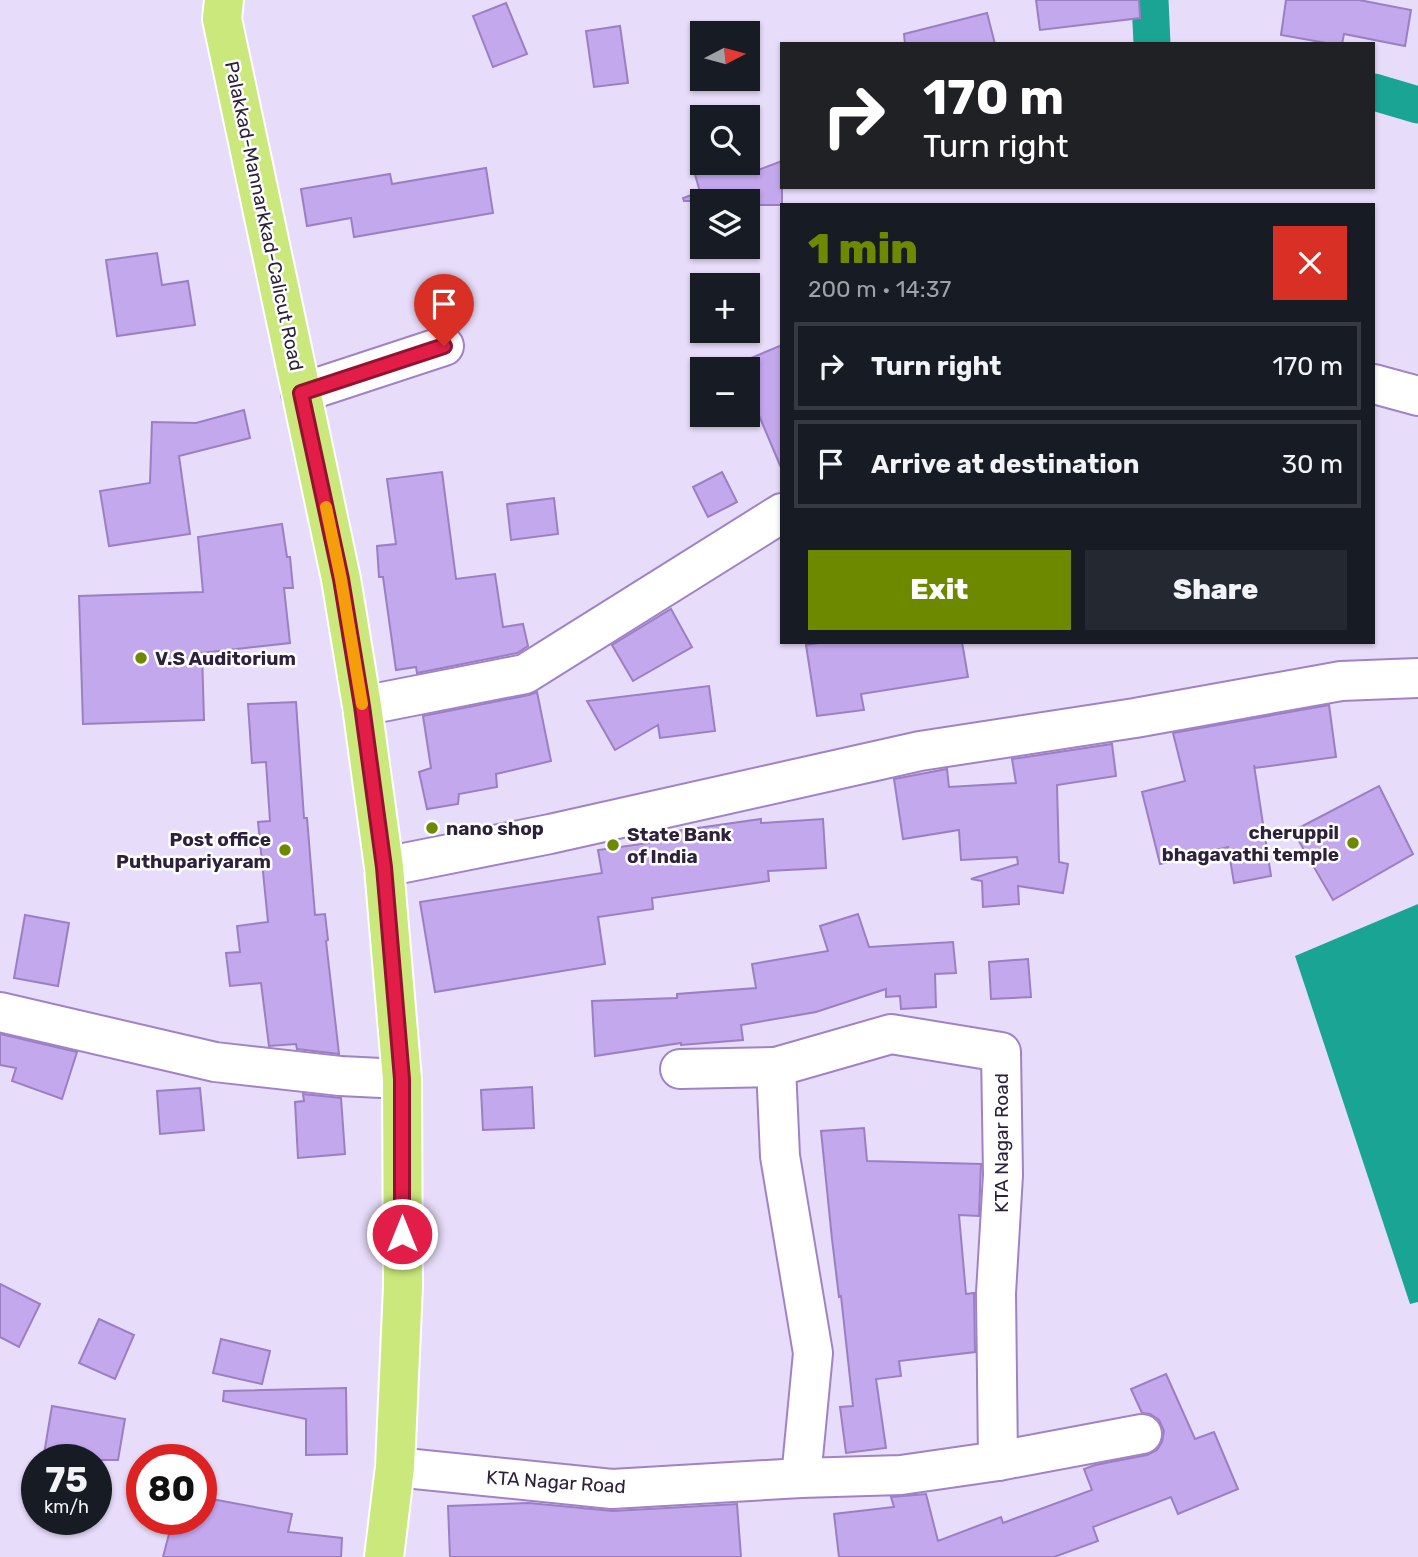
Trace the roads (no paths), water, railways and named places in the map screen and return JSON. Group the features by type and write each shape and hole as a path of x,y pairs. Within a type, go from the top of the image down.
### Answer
{"highway":[{"name":"Palakkad-Mannarkkad-Calicut Road","path":"223,0 222,19 341,579 384,867 402,1079 403,1286 395,1467 384,1557"}],"street":[{"path":"301,393 444,346"},
{"path":"1375,384 1418,396"},
{"path":"362,706 525,674 780,514"},
{"path":"384,867 550,834 920,751 1135,718 1341,681 1418,678"},
{"path":"0,1012 215,1062 341,1076 402,1079"},
{"name":"KTA Nagar Road","path":"776,1067 891,1034 1002,1052 1003,1175 996,1293 998,1461"},
{"path":"680,1069 776,1067 780,1156 813,1353 801,1478"},
{"name":"KTA Nagar Road","path":"395,1467 612,1489 901,1475 998,1461 1142,1434"}],"waterway":[{"path":"1150,0 1152,42"},
{"path":"1375,92 1418,105"}],"place":[{"name":"V.S Auditorium","path":"141,658"},
{"name":"nano shop","path":"432,828"},
{"name":"cheruppil bhagavathi temple","path":"1353,843"},
{"name":"State Bank of India","path":"613,845"},
{"name":"Post office Puthupariyaram","path":"285,850"}]}
